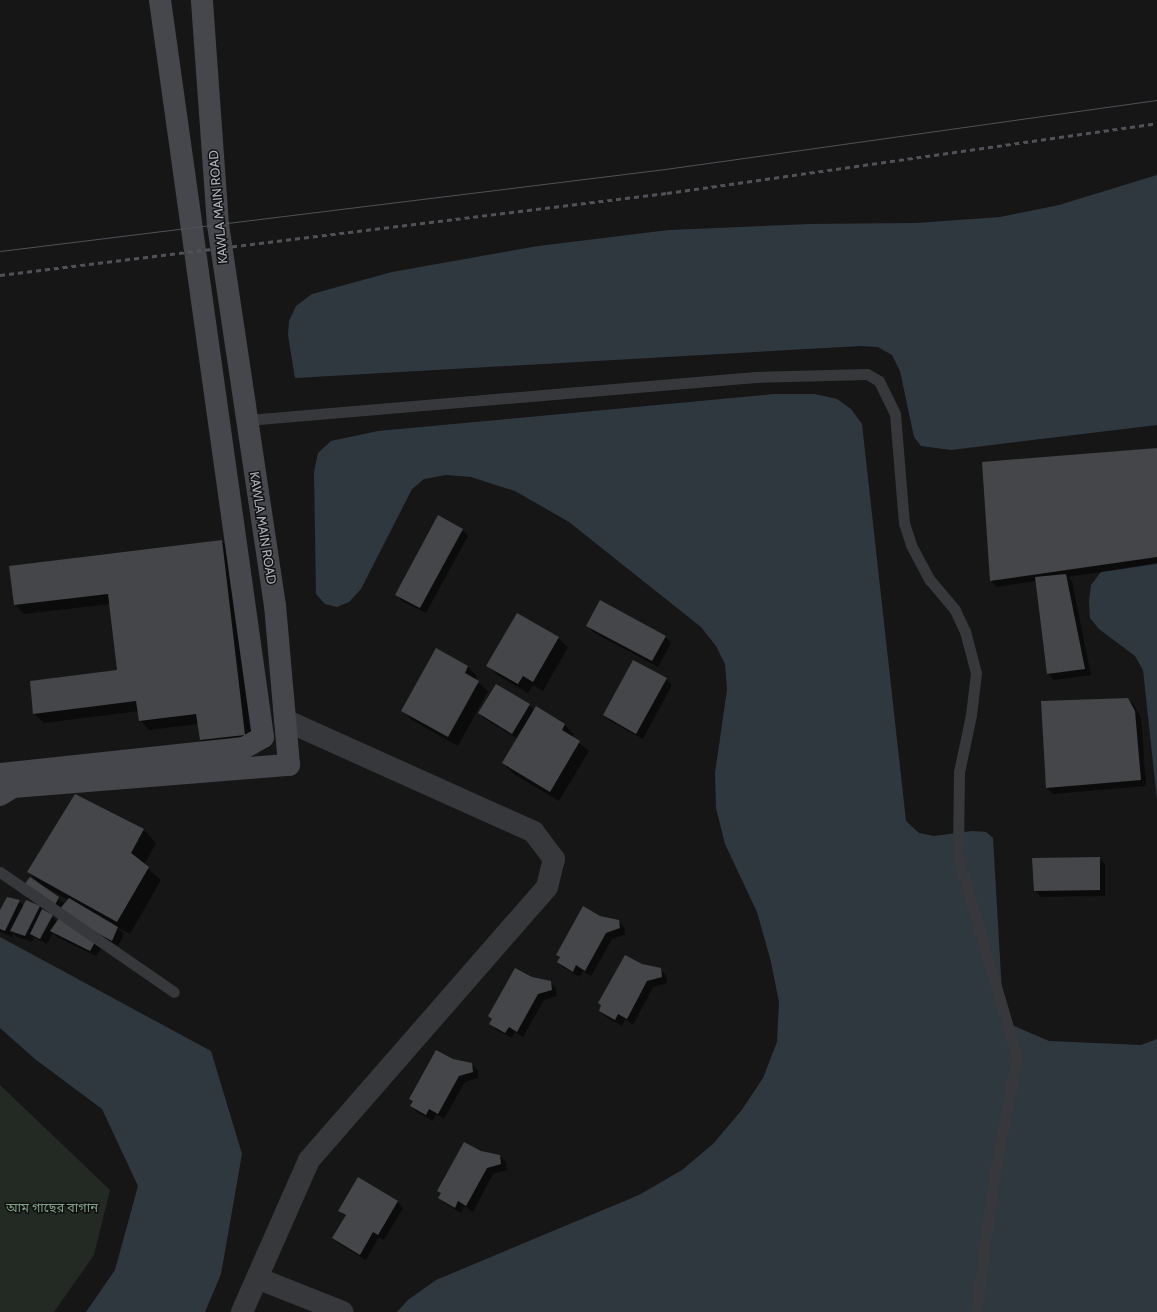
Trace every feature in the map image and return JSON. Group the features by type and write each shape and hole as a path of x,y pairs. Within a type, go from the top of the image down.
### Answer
{"street":[{"name":"KAWLA MAIN ROAD","path":"0,774 244,748 263,737 160,0"},
{"name":"KAWLA MAIN ROAD","path":"0,795 14,786 289,766 275,606 218,224 202,0"},
{"path":"242,1312 309,1160 547,888 554,859 534,832 285,720"},
{"path":"257,1278 343,1312"}],"lane":[{"path":"247,420 755,377 867,374 879,381 895,414 904,523 911,545 930,580 955,610 965,631 976,673 971,715 959,772 958,857 1017,1057 994,1177 976,1312"},
{"path":"0,872 174,992"}],"green space":[{"name":"আম গাছের বাগান","path":"0,1085 110,1190 94,1255 54,1312 0,1312"}],"shaded area":[{"path":"1157,175 1157,425 951,450 921,446 914,437 900,371 892,355 878,347 861,346 295,378 288,335 289,321 296,306 312,294 392,272 538,246 669,230 810,224 917,223 1000,217 1059,205"},
{"path":"775,394 815,394 837,399 851,409 862,424 906,821 919,833 934,836 972,831 986,832 993,838 1003,1010 1012,1025 1049,1041 1141,1045 1157,1039 1157,1312 397,1312 408,1300 436,1280 639,1195 682,1170 713,1144 741,1111 763,1078 777,1042 779,1002 771,962 757,912 725,844 716,808 715,773 727,690 725,664 716,646 701,627 569,522 515,491 471,477 446,475 424,479 412,489 361,589 349,602 337,607 325,604 316,594 314,472 318,453 331,441 378,431"},
{"path":"1157,563 1157,800 1143,670 1135,656 1099,629 1090,618 1089,602 1091,585 1101,572"},
{"path":"0,937 211,1051 242,1154 221,1274 205,1312 86,1312 115,1270 138,1186 102,1109 35,1059 0,1028"}],"building":[{"path":"1157,448 1157,557 990,581 982,462"},
{"path":"438,515 463,529 420,608 395,595"},
{"path":"222,540 245,735 200,740 196,714 139,721 136,701 33,714 30,681 117,670 108,594 14,605 9,566"},
{"path":"1066,574 1085,669 1047,674 1035,577"},
{"path":"600,600 666,636 652,661 586,626"},
{"path":"517,613 559,637 533,682 523,676 518,684 486,666"},
{"path":"436,648 468,666 465,673 479,681 448,737 401,711"},
{"path":"633,660 667,678 636,734 603,715"},
{"path":"496,684 530,704 512,734 478,713"},
{"path":"1128,698 1135,711 1141,780 1046,788 1041,701"},
{"path":"536,706 565,724 562,730 580,741 550,792 502,763"},
{"path":"75,794 144,829 131,853 149,867 117,922 27,872"},
{"path":"1100,857 1100,890 1034,891 1032,858"},
{"path":"30,877 59,897 54,907 23,886"},
{"path":"7,897 20,900 5,931 0,929 0,910"},
{"path":"69,898 118,927 112,941 58,911"},
{"path":"26,900 40,906 25,936 10,931"},
{"path":"583,906 600,916 619,920 620,928 606,933 585,971 576,965 573,972 557,962 560,957 556,955"},
{"path":"42,909 53,915 40,939 30,934"},
{"path":"59,918 97,939 90,951 50,931"},
{"path":"625,955 642,964 661,968 662,977 647,981 627,1019 618,1014 615,1020 599,1011 601,1005 598,1003"},
{"path":"515,968 532,977 551,981 552,990 538,994 517,1032 509,1027 505,1033 489,1024 492,1019 488,1016"},
{"path":"436,1050 453,1059 472,1063 473,1072 459,1076 438,1114 429,1109 426,1115 410,1106 413,1101 409,1099"},
{"path":"464,1142 481,1151 500,1155 501,1164 487,1168 466,1206 458,1201 455,1208 438,1198 441,1193 437,1191"},
{"path":"358,1177 398,1201 378,1235 373,1232 360,1255 332,1238 346,1215 338,1211"}],"tram line":[{"path":"0,251 665,169 1157,100"}],"railway":[{"path":"0,275 667,193 1157,123"}]}
